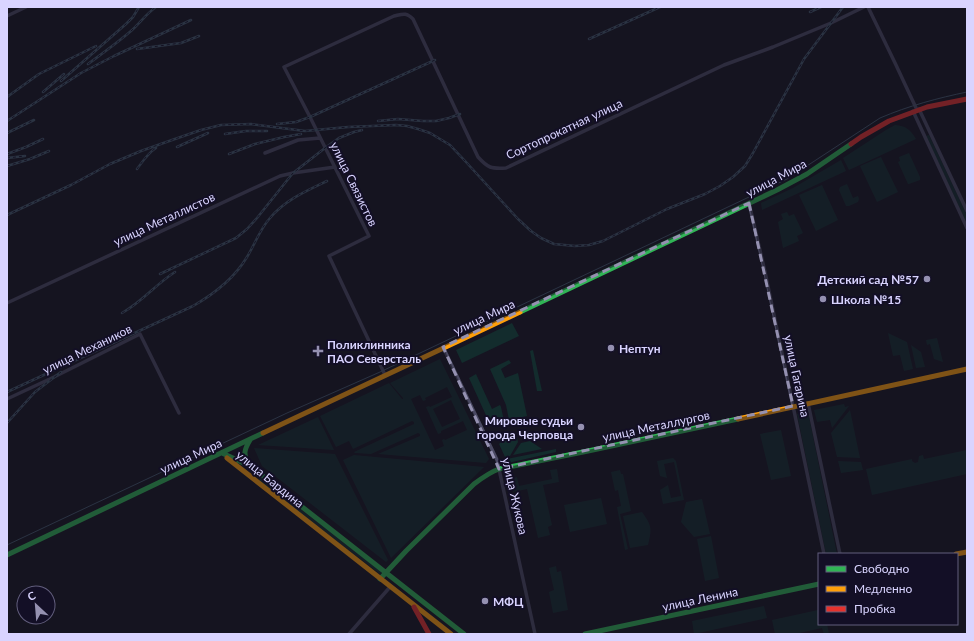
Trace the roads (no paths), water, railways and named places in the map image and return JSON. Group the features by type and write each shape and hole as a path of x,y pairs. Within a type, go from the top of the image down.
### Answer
{"main road":[{"name":"улица Мира","path":"7,555 796,180 874,129 890,121 916,110 967,98"},
{"name":"улица Металлургов","path":"380,579 474,484 488,474 499,469 967,369"},
{"path":"250,440 245,447 244,452 245,458 250,466"},
{"name":"улица Бардина","path":"222,453 250,466 464,634"},
{"name":"улица Бардина","path":"222,453 245,473 451,634"},
{"path":"290,508 295,501"},
{"name":"улица Ленина","path":"585,634 818,584"},
{"path":"413,604 429,634"}],"street":[{"path":"7,16 26,7"},
{"name":"Сортопрокатная улица","path":"284,67 394,16 403,14 408,15 416,26 478,157 485,165 495,169 506,168 724,65 831,23 864,7"},
{"path":"868,7 896,65 967,228"},
{"name":"улица Связистов","path":"284,67 369,236 328,256 385,376"},
{"path":"916,110 967,211"},
{"path":"265,153 298,140 320,138"},
{"name":"улица Металлистов","path":"7,303 280,176 335,167"},
{"name":"улица Гагарина","path":"749,203 824,553"},
{"name":"улица Механиков","path":"7,399 140,334 179,412"},
{"name":"улица Жукова","path":"443,347 497,460 535,634"},
{"name":"улица Гагарина","path":"808,403 840,553"},
{"path":"349,634 390,587"}],"tram line":[{"path":"7,545 287,413 380,372 787,179 880,118 923,103 967,92"}],"railway":[{"path":"61,81 126,24 133,17 139,7"},
{"path":"88,64 126,35 156,7"},
{"path":"589,39 660,7"},
{"path":"810,12 821,7"},
{"path":"7,215 71,185 110,164 172,140 221,125 251,124 305,131 396,125 407,126 430,133 450,145 518,219 541,238 554,244 575,246 589,245 603,241 667,209 705,194 733,177 745,166 804,59 843,7"},
{"path":"7,121 81,73 191,20"},
{"path":"137,49 181,43 199,36"},
{"path":"7,97 39,74 96,46"},
{"path":"277,124 296,122 310,117 435,60"},
{"path":"43,92 64,74"},
{"path":"378,121 398,119 436,121 460,114"},
{"path":"7,133 34,120"},
{"path":"160,274 236,238 257,218 293,173 339,138 362,130"},
{"path":"225,134 246,131 267,131"},
{"path":"177,147 208,133"},
{"path":"229,154 255,144 301,134"},
{"path":"7,154 43,139"},
{"path":"137,169 148,155 156,148"},
{"path":"7,166 49,151"},
{"path":"7,158 25,156"},
{"path":"7,392 193,306 230,279 242,265 263,227 282,206 296,196 327,181"},
{"path":"122,313 136,304 175,272"},
{"path":"7,423 35,392 61,372"}],"place":[{"name":"Детский сад №57","path":"927,279"},
{"name":"Школа №15","path":"823,299"},
{"name":"Нептун","path":"611,348"},
{"name":"Поликлинника ПАО Северсталь","path":"318,351"},
{"name":"Мировые судьи города Черповца","path":"581,427"},
{"name":"МФЦ","path":"485,601"}]}
